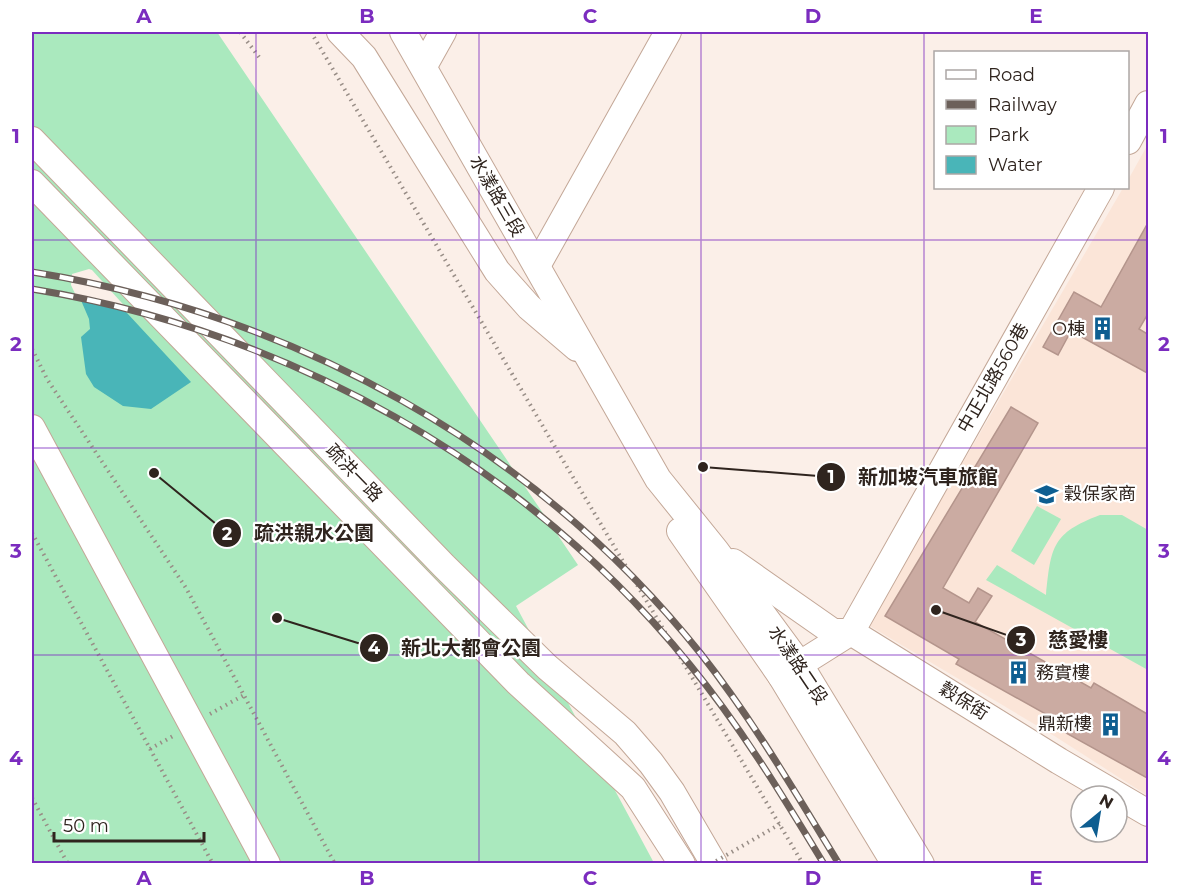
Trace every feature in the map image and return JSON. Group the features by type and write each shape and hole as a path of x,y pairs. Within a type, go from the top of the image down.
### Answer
{"street":[{"path":"340,32 364,57 496,271 529,307 590,360"},
{"name":"水漾路三段","path":"404,32 590,360"},
{"path":"424,66 443,32"},
{"path":"537,266 668,32"},
{"path":"1129,139 1149,104"},
{"name":"疏洪一路","path":"32,140 444,566 547,667 625,733 672,792 713,864"},
{"name":"疏洪一路","path":"32,183 518,683 633,788 682,864"},
{"name":"中正北路560巷","path":"851,632 1100,189"},
{"name":"水漾路二段","path":"590,360 658,479 716,551 791,671 921,864"},
{"path":"32,428 267,864"},
{"name":"水漾路二段","path":"658,479 664,507 791,671 895,864"},
{"name":"穀保街","path":"716,551 833,632 851,632 1059,761 1149,813"},
{"path":"791,671 851,632"}],"path":[{"path":"240,32 259,57"},
{"path":"311,32 803,864"},
{"path":"32,349 47,379 186,588 335,864"},
{"path":"32,533 213,864"},
{"path":"32,798 68,864"},
{"path":"713,864 780,825"}],"shaded area":[{"name":"穀保家商","path":"1148,144 1148,796 1056,737 868,625 1122,189 1129,189 1129,178"}],"green space":[{"path":"32,32 217,32 578,565 516,606 654,863 32,863"},
{"path":"1037,506 1061,519 1034,565 1011,551"},
{"path":"1100,515 1122,515 1148,530 1148,670 986,580 997,565 1046,595 1050,565 1057,544 1072,528"}],"water":[{"path":"89,272 191,382 151,409 123,406 94,387 86,374 81,337 90,329 89,319 74,284"}],"pier":[{"path":"89,269 130,312 78,300 71,285 72,274"}],"building":[{"path":"1149,221 1149,312 1139,329 1149,335 1149,374 1071,331 1058,355 1043,347 1074,292 1101,307"},
{"path":"1011,407 1038,423 943,588 969,603 978,588 992,596 975,622 1091,688 1094,683 1149,715 1149,779 1066,733 1069,727 956,664 959,659 885,616"}],"railway":[{"path":"32,272 129,292 223,320 315,356 402,401 485,453 563,512 635,580 701,654 756,730 839,864"},
{"path":"32,289 127,309 219,337 309,373 395,417 477,468 554,527 625,593 690,665 744,737 824,864"}],"place":[{"name":"O棟","path":"1103,329"},
{"name":"新加坡汽車旅館","path":"703,467"},
{"name":"疏洪親水公園","path":"154,473"},
{"name":"穀保家商","path":"1046,494"},
{"name":"慈愛樓","path":"936,610"},
{"name":"新北大都會公園","path":"277,618"},
{"name":"務實樓","path":"1018,673"},
{"name":"鼎新樓","path":"1110,724"}]}
